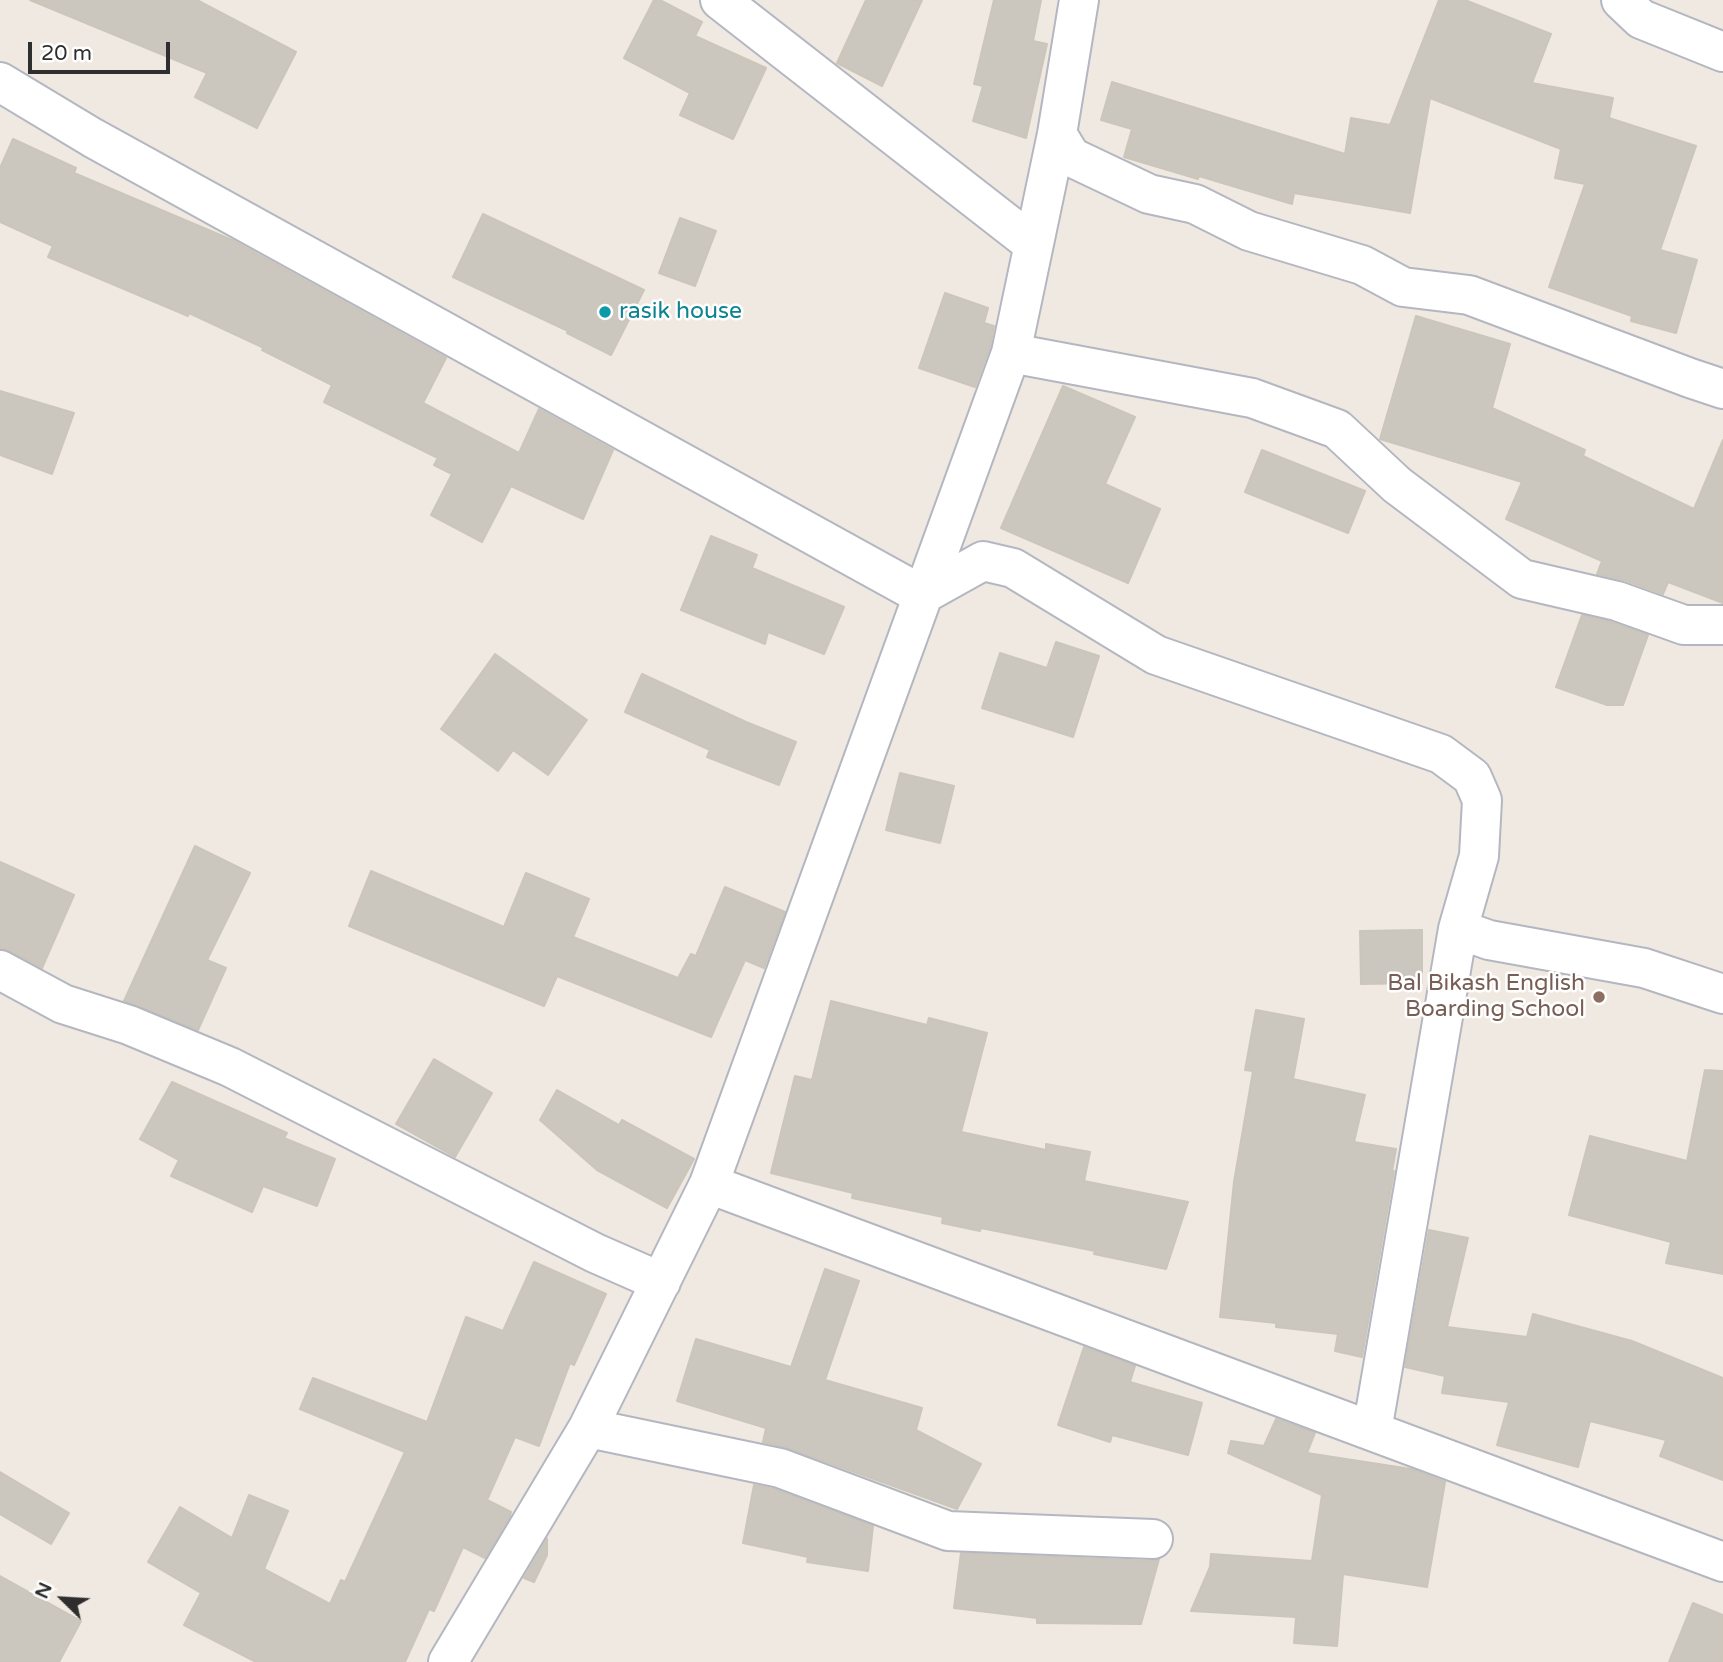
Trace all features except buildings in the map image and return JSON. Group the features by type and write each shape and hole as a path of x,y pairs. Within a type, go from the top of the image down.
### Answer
{"street":[{"path":"720,0 1033,244"},
{"path":"448,1662 588,1428 709,1184 1011,353 1056,134 1079,0"},
{"path":"1621,0 1641,19 1723,52"},
{"path":"0,82 105,145 922,595"},
{"path":"1056,134 1071,156 1149,194 1195,204 1249,231 1362,265 1402,287 1469,295 1689,379 1723,388"},
{"path":"1011,353 1252,398 1337,429 1397,485 1522,579 1617,601 1684,625 1723,625"},
{"path":"922,595 984,561 1013,568 1156,655 1441,754 1472,777 1482,800 1479,856 1458,929 1372,1431"},
{"path":"1458,929 1489,940 1644,968 1723,994"},
{"path":"0,970 64,1004 129,1025 230,1067 533,1222 661,1282"},
{"path":"709,1184 1723,1562"},
{"path":"588,1428 780,1468 948,1531 1153,1539"}],"place":[{"name":"rasik house","path":"605,312"},
{"name":"Bal Bikash English Boarding School","path":"1599,997"}]}
